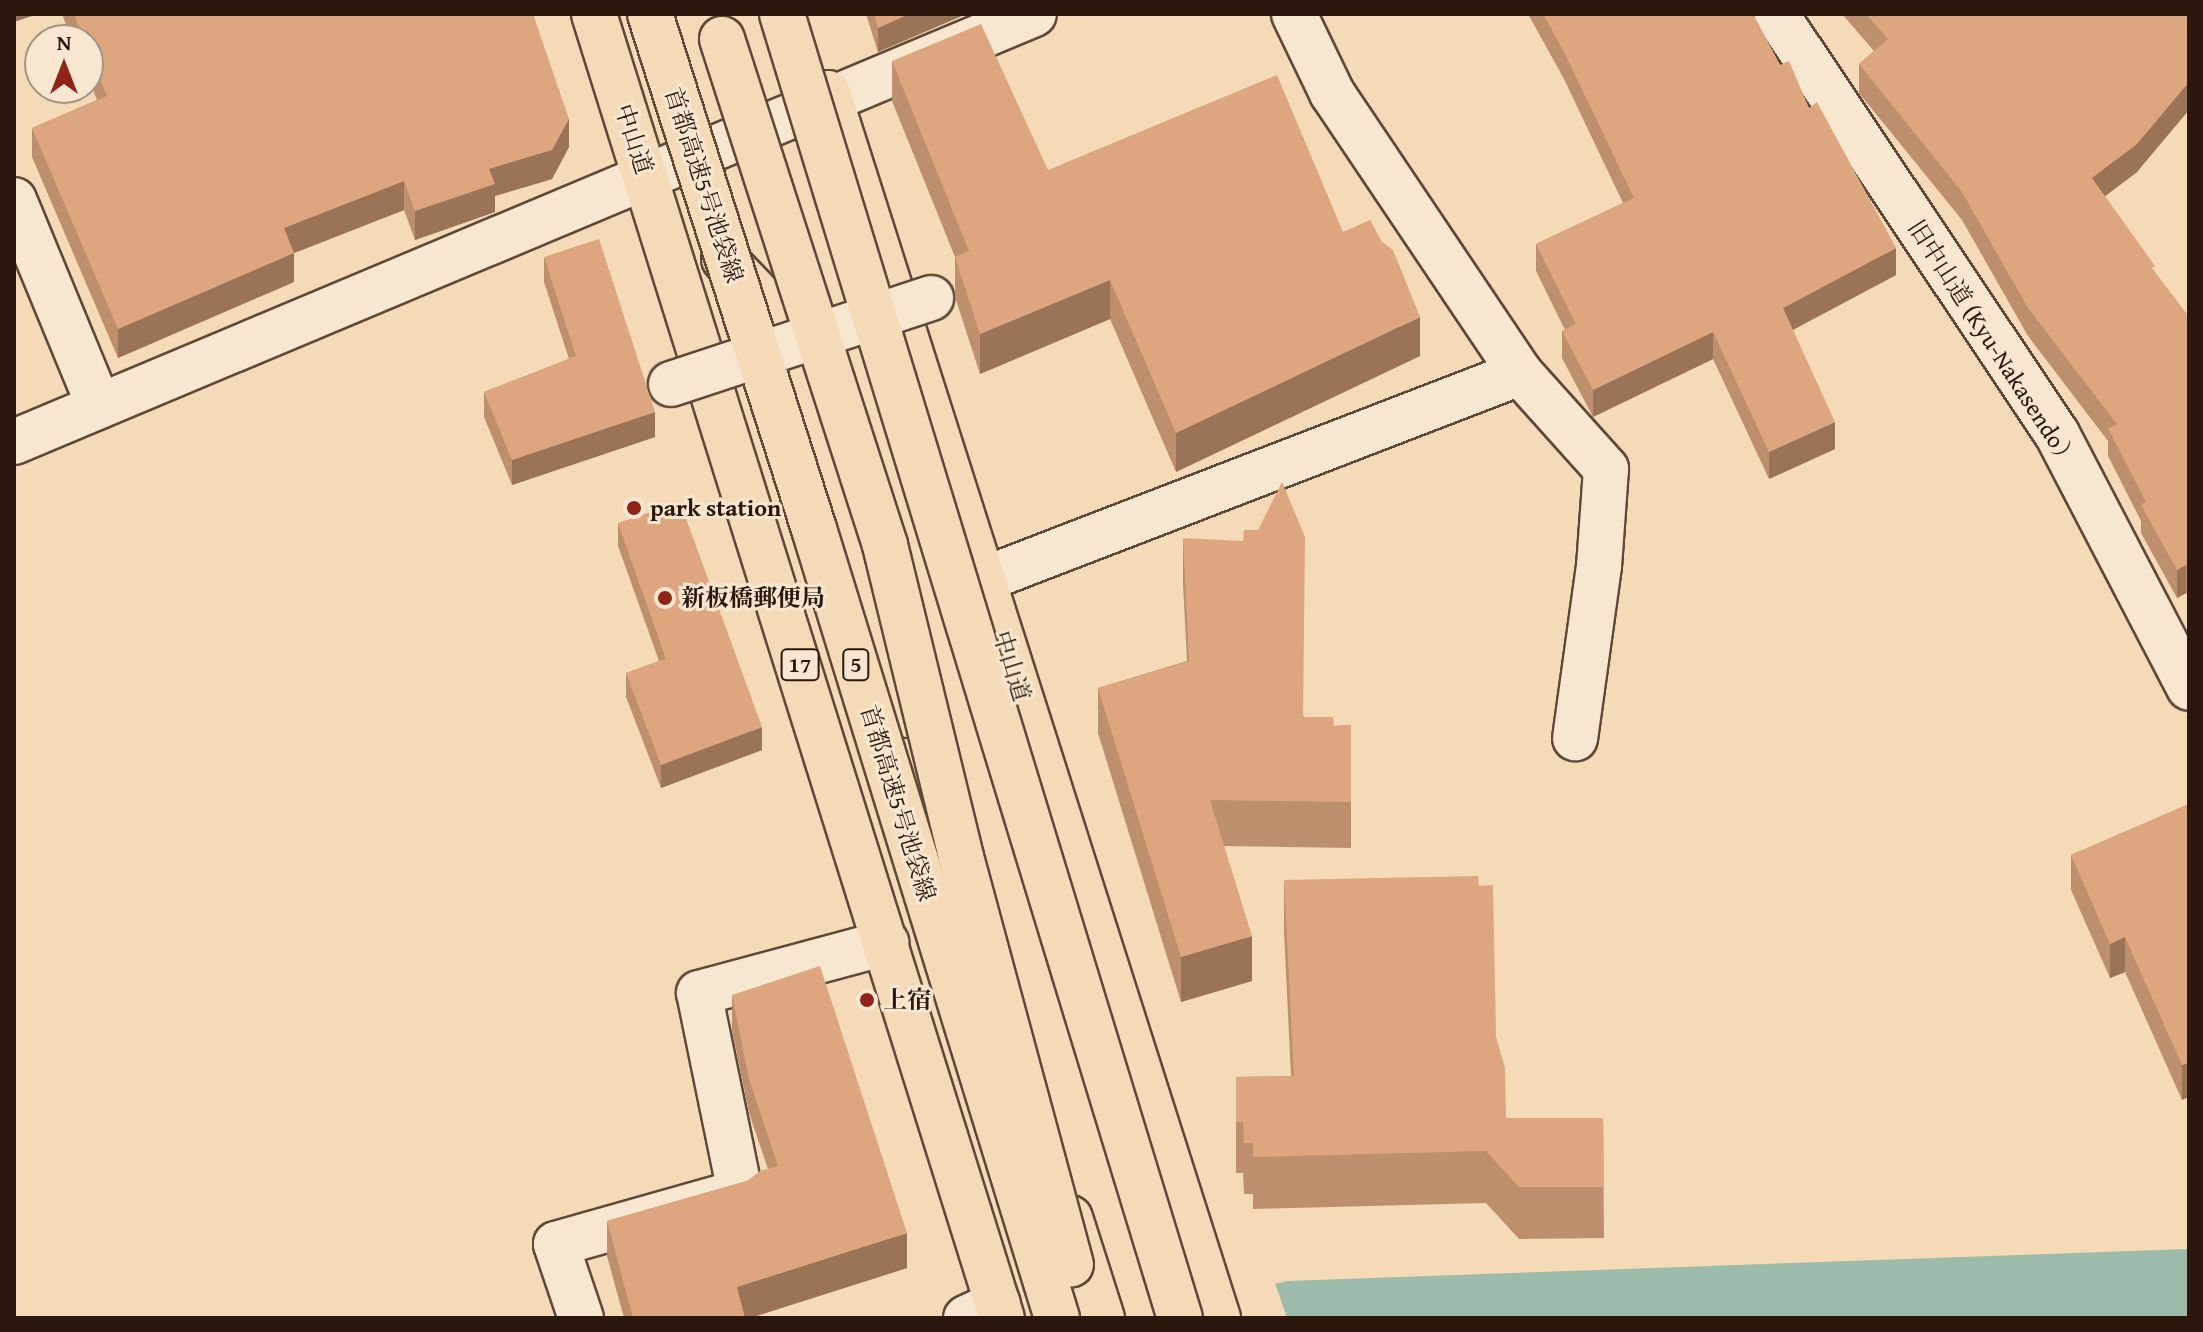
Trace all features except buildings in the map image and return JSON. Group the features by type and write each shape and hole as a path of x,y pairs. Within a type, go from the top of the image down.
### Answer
{"highway":[{"name":"中山道","path":"594,14 886,943 989,1313"},
{"name":"首都高速5号池袋線","path":"650,14 814,529 1057,1318"},
{"path":"714,14 885,545 965,872 1086,1318"},
{"path":"782,14 1180,1318"},
{"name":"中山道","path":"803,14 1218,1318"},
{"path":"647,179 780,317 1102,1318"}],"street":[{"path":"14,442 647,179 829,97 1034,14"},
{"path":"1294,14 1332,93 1520,373 1606,469 1599,566 1575,738"},
{"name":"旧中山道 (Kyu-Nakasendo）","path":"1776,14 2057,434 2189,688"},
{"path":"14,200 99,406"},
{"path":"671,384 931,298"},
{"path":"985,579 1520,373"},
{"path":"581,1318 556,1244 740,1192 699,993 886,943"}],"shaded area":[{"path":"2189,1249 2189,1318 1107,1318 1288,1281"}],"pier":[{"path":"1274,1280 1287,1318 1103,1318 1106,1314"}],"place":[{"name":"park station","path":"634,508"},
{"name":"新板橋郵便局","path":"665,598"},
{"name":"上宿","path":"867,1000"}]}
